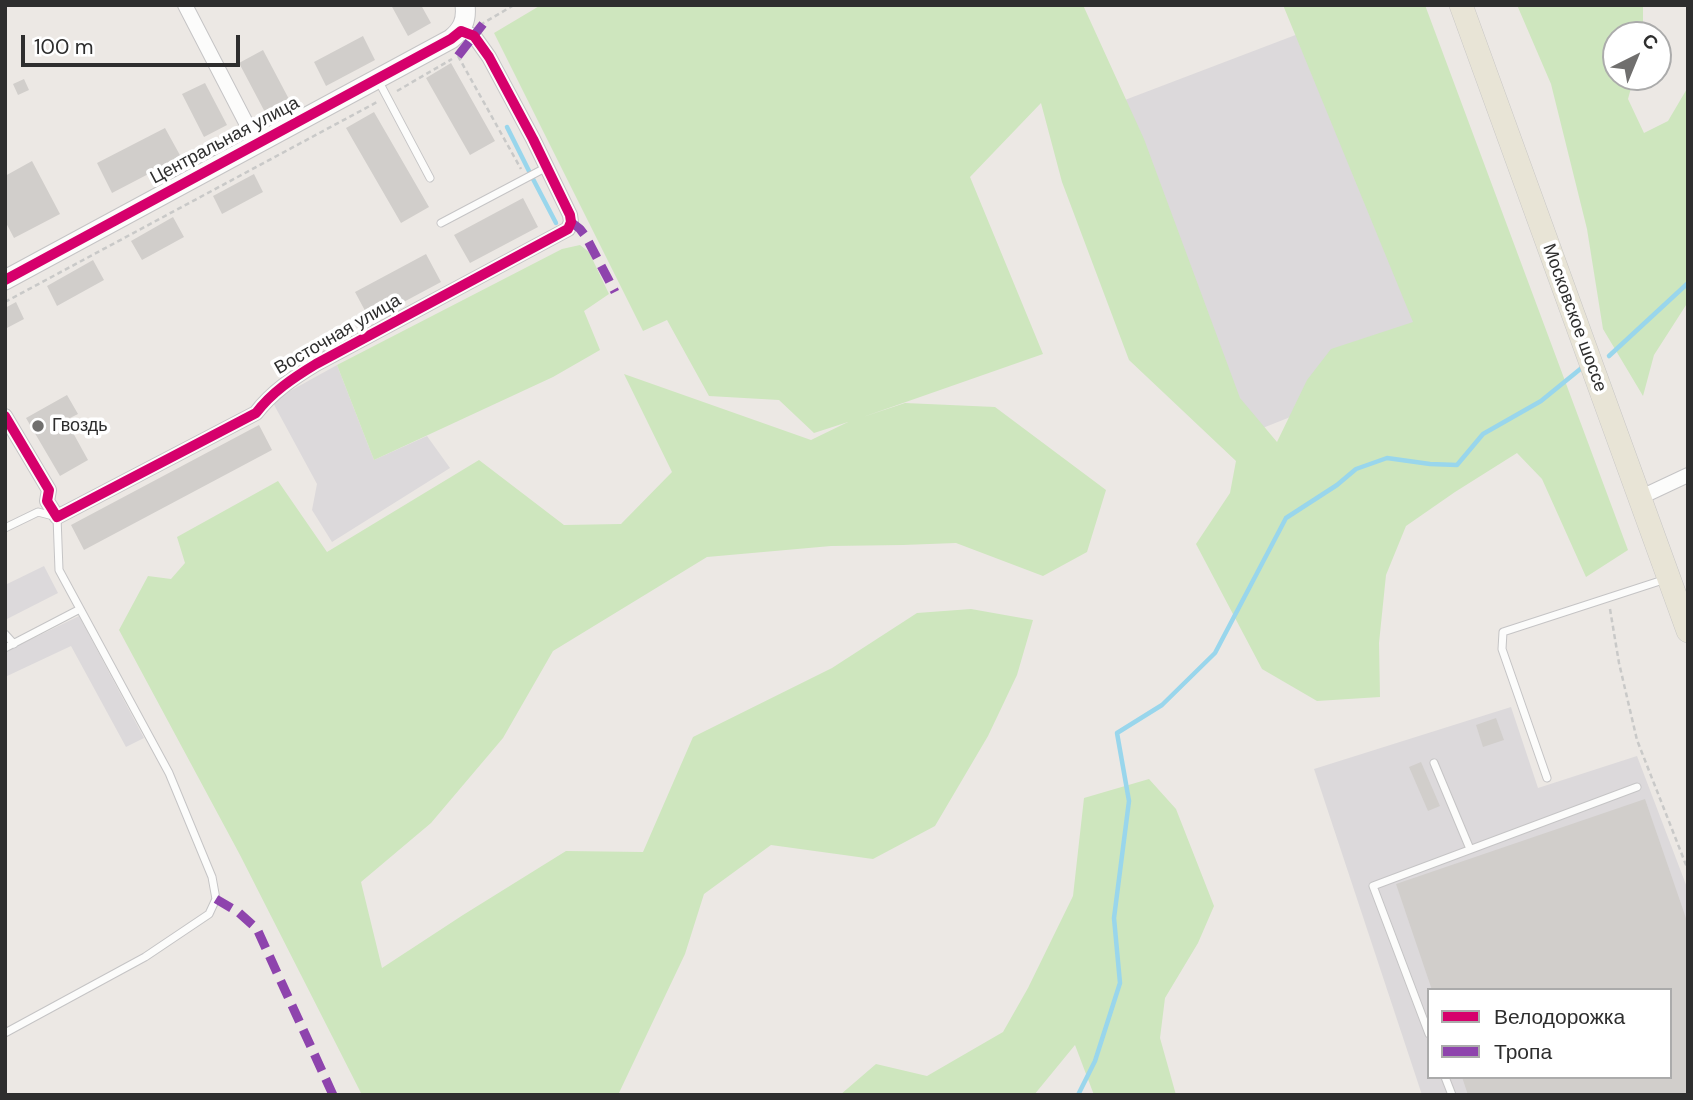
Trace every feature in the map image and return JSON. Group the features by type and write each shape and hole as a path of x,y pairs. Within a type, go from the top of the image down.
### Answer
{"main road":[{"name":"Московское шоссе","path":"1461,5 1688,631"}],"street":[{"path":"185,5 257,144"},
{"path":"465,5 466,13 461,31 474,36 488,57 547,167"},
{"name":"Центральная улица","path":"5,280 257,144 382,88 461,31"},
{"name":"Восточная улица","path":"57,517 256,413 266,399 316,364 568,229 570,215 547,167"},
{"path":"5,415 49,490 47,501 57,517"},
{"path":"1639,498 1688,475"}],"lane":[{"path":"382,88 430,178"},
{"path":"441,223 547,167"},
{"path":"5,528 38,512 57,517 59,570 169,773 212,877 216,899 209,914 145,957 5,1033"},
{"path":"1546,778 1502,649 1503,632 1669,579"},
{"path":"5,648 80,609"},
{"path":"5,634 14,644"},
{"path":"1434,763 1470,849"},
{"path":"1427,1029 1373,886 1636,787"}],"path":[{"path":"461,31 483,24 514,5"},
{"path":"5,302 382,88 458,56 526,178"},
{"path":"1609,598 1619,663 1637,740 1688,870"}],"shaded area":[{"path":"1327,23 1449,354 1240,437 1117,103"},
{"path":"337,365 374,460 427,436 450,468 332,542 312,510 317,484 272,401"},
{"path":"44,566 58,593 5,620 5,585"},
{"path":"79,616 144,738 126,747 71,646 5,677 5,652"},
{"path":"1511,707 1538,788 1637,756 1688,890 1688,1095 1422,1095 1314,769"}],"green space":[{"path":"541,5 1083,5 1144,139 1240,398 1277,442 1307,380 1331,349 1413,322 1283,5 1425,5 1628,550 1586,577 1542,479 1517,453 1406,526 1386,575 1379,643 1380,697 1317,701 1262,669 1196,544 1230,493 1236,461 1129,360 1062,182 1041,103 970,177 1043,354 863,417 905,403 995,407 1106,490 1087,552 1043,576 956,543 831,546 707,557 553,651 503,738 431,823 361,882 382,968 566,851 643,852 693,737 832,668 917,613 971,609 1033,620 1017,675 988,736 935,826 873,859 771,845 704,894 685,954 618,1095 362,1095 240,855 119,630 148,576 171,579 185,563 177,537 278,481 327,552 479,460 564,525 621,524 672,472 624,374 811,440 848,422 814,433 779,400 709,396 667,320 643,331 494,33"},
{"path":"1517,5 1643,5 1643,21 1602,21 1602,91 1630,91 1628,99 1644,133 1668,121 1688,87 1688,302 1654,355 1643,396 1603,329 1587,229 1551,84"},
{"path":"580,245 589,252 609,294 584,311 600,350 553,377 374,460 337,365 562,249"},
{"path":"1149,779 1176,809 1214,906 1198,943 1165,998 1160,1038 1176,1095 1094,1095 1075,1045 1034,1095 840,1095 876,1064 927,1076 1003,1032 1073,896 1084,798"}],"building":[{"path":"391,5 421,5 431,23 408,36"},
{"path":"363,36 375,60 326,86 314,62"},
{"path":"263,50 291,103 267,116 239,63"},
{"path":"451,63 495,141 470,155 426,78"},
{"path":"24,79 29,90 18,95 13,84"},
{"path":"205,83 227,125 204,137 182,94"},
{"path":"374,112 429,207 401,223 346,128"},
{"path":"165,128 181,157 112,193 97,163"},
{"path":"32,161 60,214 14,238 5,221 5,176"},
{"path":"254,174 263,192 222,214 213,196"},
{"path":"523,198 538,227 470,263 454,235"},
{"path":"173,217 184,237 142,260 131,241"},
{"path":"426,254 441,282 370,320 355,292"},
{"path":"93,260 104,280 57,306 47,286"},
{"path":"16,302 24,319 5,329 5,308"},
{"path":"67,395 78,414 66,420 88,460 60,476 26,418"},
{"path":"259,425 272,450 84,550 71,525"},
{"path":"1496,718 1504,740 1483,747 1476,725"},
{"path":"1421,762 1440,806 1428,811 1409,767"},
{"path":"1645,799 1688,924 1688,1095 1468,1095 1463,1079 1672,1079 1672,988 1431,988 1396,884"}],"waterway":[{"path":"507,127 529,171"},
{"path":"533,179 556,223"},
{"path":"1609,356 1688,283"},
{"path":"1078,1095 1095,1061 1120,983 1114,918 1129,801 1117,733 1162,705 1215,653 1286,518 1337,485 1356,469 1387,458 1457,465 1483,434 1541,401 1584,366"}],"marked path":[{"path":"458,56 483,24"},
{"path":"571,222 586,237 615,292"},
{"path":"216,899 238,912 257,929 333,1095"}],"cycle path":[{"path":"5,280 451,39 461,31 474,36 489,57 533,139 571,222 568,229 316,364 283,386 256,413 57,517 47,501 49,490 5,416"}],"place":[{"name":"Гвоздь","path":"38,426"}]}
